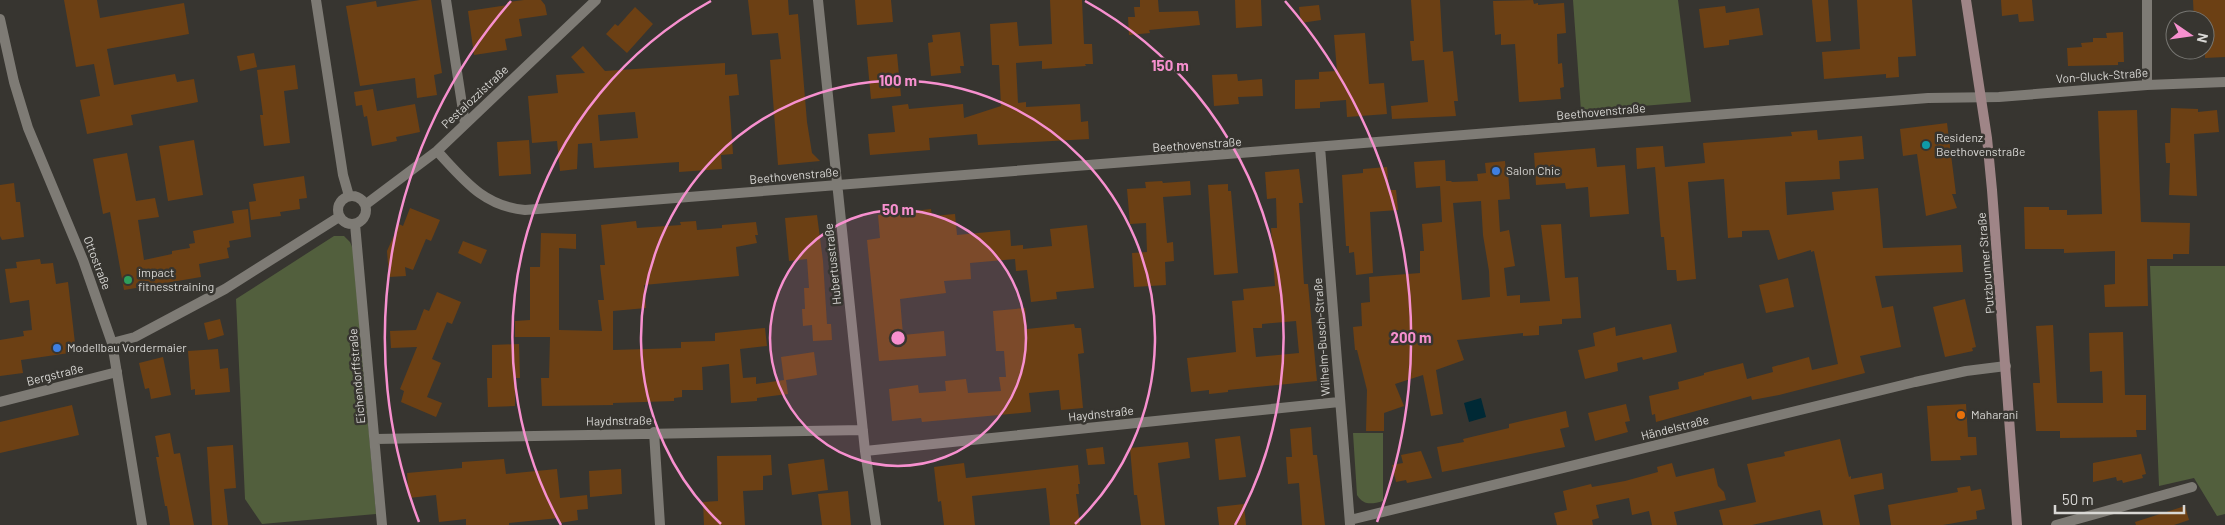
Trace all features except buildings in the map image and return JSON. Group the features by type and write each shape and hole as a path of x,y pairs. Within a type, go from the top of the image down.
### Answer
{"main road":[{"name":"Putzbrunner Straße","path":"1966,0 1981,96 1992,190 2017,525"}],"street":[{"path":"316,0 343,175 349,196"},
{"path":"446,0 465,124"},
{"name":"Pestalozzistraße","path":"366,205 437,151 596,0"},
{"name":"Hubertusstraße","path":"818,0 865,451 876,525"},
{"path":"2147,0 2147,85"},
{"name":"Ottostraße","path":"0,19 14,82 28,128 83,260 112,343 142,525"},
{"name":"Von-Gluck-Straße","path":"1981,96 1999,97 2147,85 2225,82"},
{"name":"Beethovenstraße","path":"437,151 475,191 498,204 520,209 1908,99 1981,96"},
{"name":"Wilhelm-Busch-Straße","path":"1320,147 1350,522"},
{"path":"349,196 356,196 366,205 366,213 362,220 355,224 348,224 339,217 338,208 342,200 349,196"},
{"path":"112,343 135,337 220,292 339,217"},
{"name":"Eichendorffstraße","path":"355,224 376,439 382,525"},
{"name":"Händelstraße","path":"1350,522 1915,382 1966,371 2006,366"},
{"name":"Bergstraße","path":"0,402 117,372"},
{"name":"Haydnstraße","path":"865,451 1339,402"},
{"name":"Haydnstraße","path":"376,439 654,432 863,430"},
{"path":"654,432 660,525"},
{"path":"2056,525 2192,487"}],"green space":[{"path":"1573,0 1678,0 1691,102 1581,111"},
{"path":"334,236 344,236 350,242 353,249 376,514 262,524 245,499 236,299"},
{"path":"2150,266 2225,266 2225,514 2217,516 2194,478 2159,486"},
{"path":"1353,433 1383,433 1383,501 1365,503 1357,495"}],"water":[{"path":"1481,398 1486,417 1469,422 1464,403"}],"place":[{"name":"Residenz Beethovenstraße","path":"1926,145"},
{"name":"Salon Chic","path":"1496,171"},
{"name":"impact fitnesstraining","path":"128,280"},
{"name":"Modellbau Vordermaier","path":"57,348"},
{"name":"Maharani","path":"1961,415"}]}
